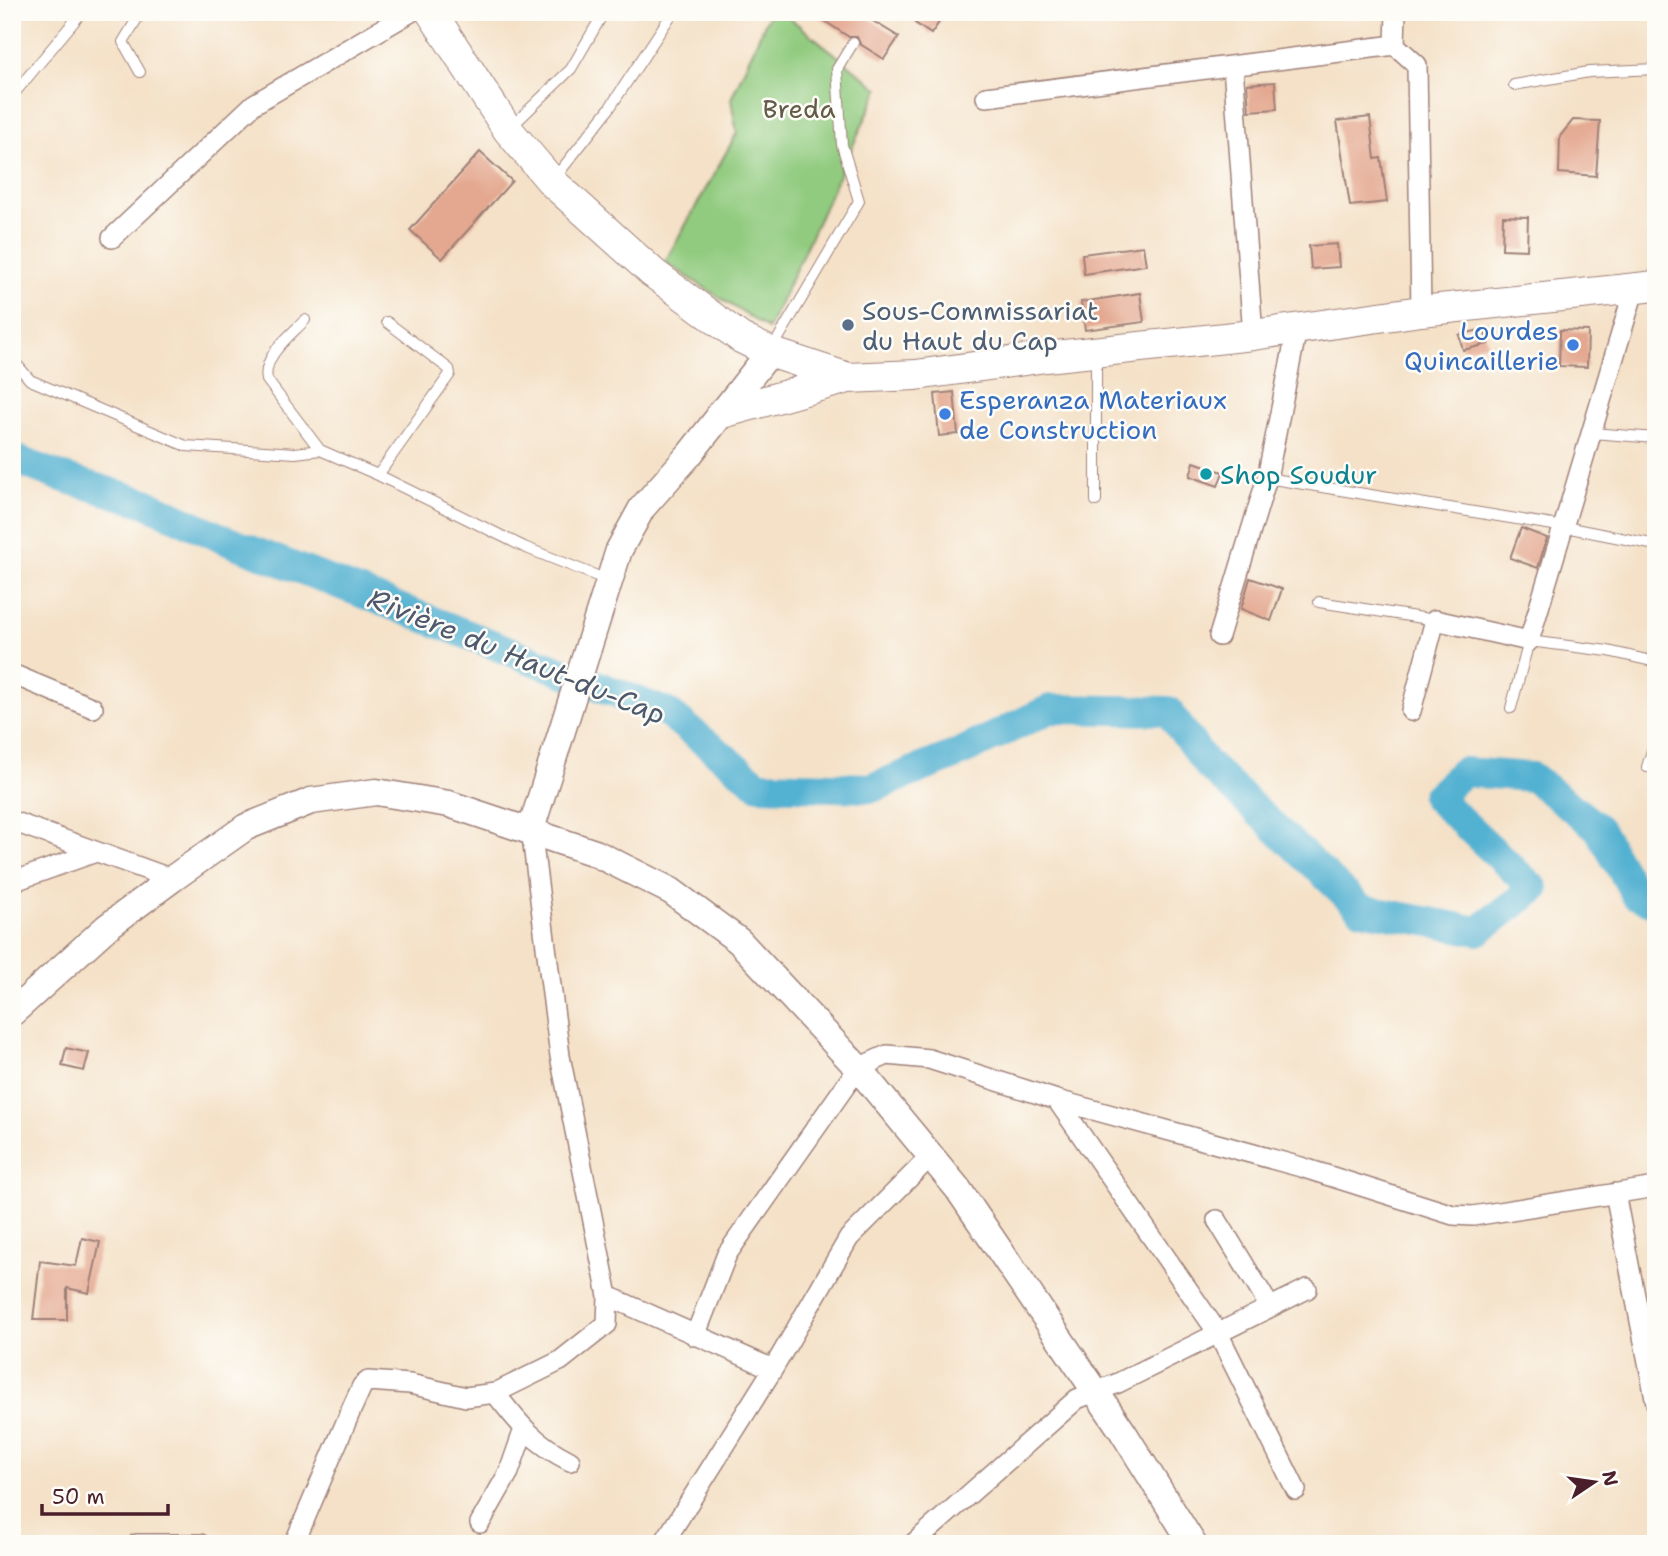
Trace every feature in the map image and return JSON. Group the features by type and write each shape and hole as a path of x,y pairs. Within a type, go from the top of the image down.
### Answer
{"main road":[{"path":"431,12 508,130 552,182 653,273 741,338 770,352 848,378"},
{"path":"722,413 848,378 916,375 1645,287"},
{"path":"531,830 603,608 619,550 642,508 770,352"},
{"path":"12,1013 107,928 172,879 246,827 311,801 376,792 449,804 595,853 671,891 708,915 739,941 858,1068 932,1155 965,1199 1123,1433 1193,1544"}],"street":[{"path":"112,238 254,104 411,12"},
{"path":"1396,12 1395,45 1417,65 1421,312"},
{"path":"986,97 1395,45"},
{"path":"1233,66 1254,335"},
{"path":"1411,711 1435,621 1530,641 1592,433 1645,287"},
{"path":"1219,636 1267,478 1297,329"},
{"path":"12,674 93,708"},
{"path":"12,821 172,879"},
{"path":"294,1544 352,1408 362,1386 368,1381 410,1384 466,1396 495,1393 560,1361 607,1324 608,1297 560,1056 531,830"},
{"path":"12,882 96,852"},
{"path":"695,1336 727,1254 858,1068 887,1055 929,1059 1057,1100 1301,1167 1452,1214 1473,1216 1656,1187"},
{"path":"1057,1100 1218,1333 1296,1490"},
{"path":"663,1544 773,1369 849,1238 932,1155"},
{"path":"1615,1193 1656,1403"},
{"path":"1217,1220 1270,1307"},
{"path":"914,1544 1065,1408 1307,1289"},
{"path":"608,1297 773,1369"},
{"path":"495,1393 543,1448 569,1461"},
{"path":"480,1523 509,1472 524,1429"},
{"path":"137,1544 200,1544"}],"lane":[{"path":"12,96 82,12"},
{"path":"140,72 123,42 141,12"},
{"path":"508,130 571,69 604,12"},
{"path":"552,182 609,109 673,12"},
{"path":"770,352 859,201 842,145 836,69 853,43"},
{"path":"1514,85 1589,72 1656,69"},
{"path":"305,320 268,361 265,371 267,380 320,450"},
{"path":"378,475 450,374 449,369 387,322"},
{"path":"1096,352 1096,502"},
{"path":"12,359 30,380 186,446 295,453 320,450 378,475 524,547 610,582"},
{"path":"1592,433 1656,438"},
{"path":"1267,478 1565,527 1656,545"},
{"path":"1319,602 1435,621"},
{"path":"1511,708 1530,641 1608,651 1656,662"},
{"path":"1647,767 1656,738"}],"green space":[{"name":"Breda","path":"770,12 782,12 879,89 768,329 665,262 737,133 731,99"}],"building":[{"path":"811,12 858,12 899,37 884,59 860,44 857,37 849,37"},
{"path":"923,12 946,12 931,34 915,23"},
{"path":"1275,82 1277,109 1249,111 1247,84"},
{"path":"1370,117 1375,159 1381,158 1387,202 1350,206 1337,121"},
{"path":"1573,120 1600,121 1596,176 1559,173 1560,136"},
{"path":"480,152 512,181 442,259 410,230"},
{"path":"1503,216 1528,217 1527,250 1502,249"},
{"path":"1337,244 1339,267 1311,269 1309,246"},
{"path":"1143,246 1146,265 1084,274 1082,254"},
{"path":"1140,293 1144,322 1085,330 1081,302"},
{"path":"1484,329 1488,344 1463,350 1459,335"},
{"path":"1560,330 1588,331 1587,367 1559,366"},
{"path":"954,392 958,434 939,436 935,394"},
{"name":"Shop Soudur","path":"1194,462 1223,472 1218,486 1190,476"},
{"path":"1521,528 1547,538 1538,568 1510,558"},
{"path":"1250,578 1282,589 1271,621 1241,609"},
{"path":"66,1048 89,1053 84,1071 62,1066"},
{"path":"82,1238 100,1242 89,1293 67,1288 67,1320 33,1320 40,1261 76,1266"}],"waterway":[{"name":"Rivière du Haut-du-Cap","path":"12,458 61,477 146,503 228,541 668,713 759,785 872,788 957,754 1050,709 1168,711 1206,763 1361,909 1478,931 1534,889 1436,797 1463,772 1532,777 1598,828 1636,895 1656,903"}],"place":[{"name":"Sous-Commissariat du Haut du Cap","path":"848,325"},
{"name":"Lourdes Quincaillerie","path":"1573,345"},
{"name":"Esperanza Materiaux de Construction","path":"945,414"},
{"name":"Shop Soudur","path":"1206,474"}]}
